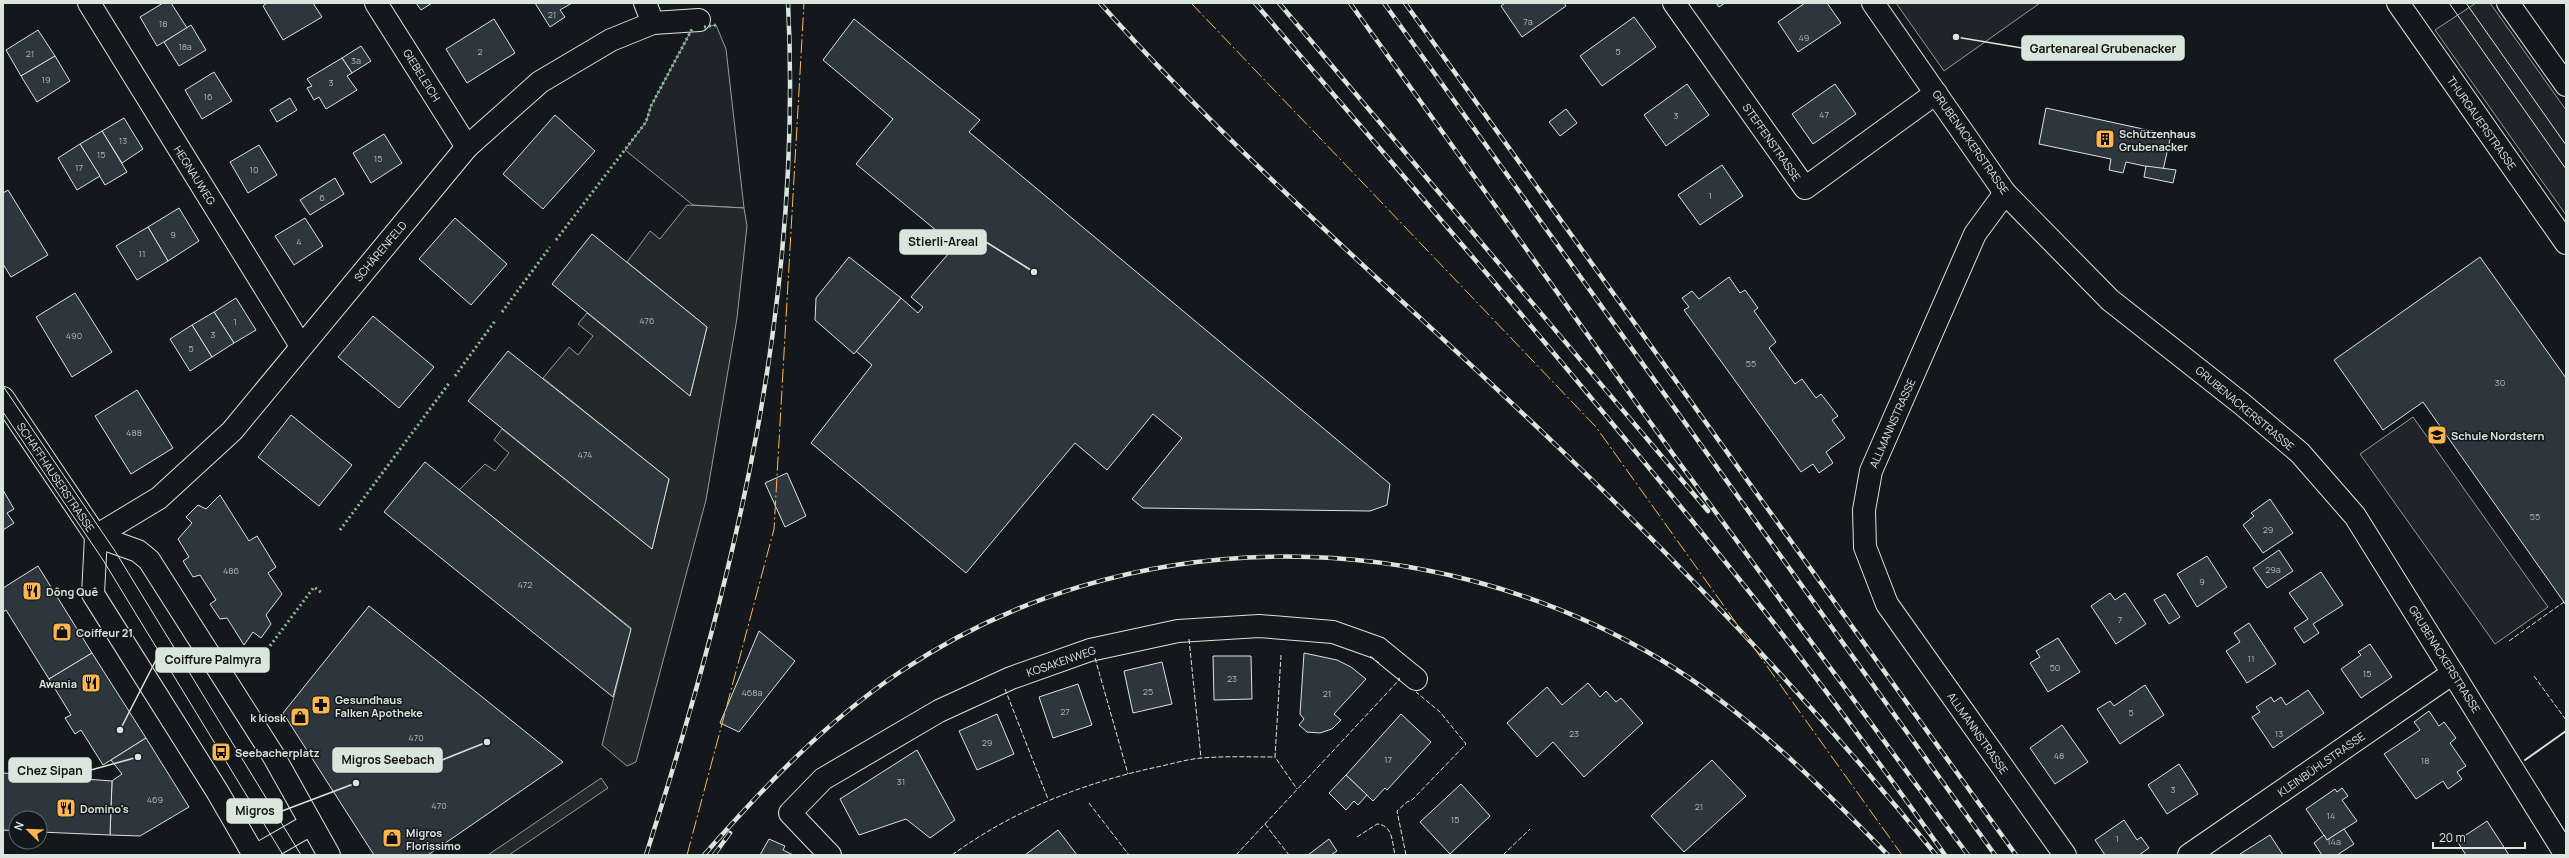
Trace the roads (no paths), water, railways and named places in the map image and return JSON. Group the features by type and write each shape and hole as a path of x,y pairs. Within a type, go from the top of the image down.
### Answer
{"street":[{"name":"HEGNAUWEG","path":"89,3 301,346"},
{"name":"GIEBELEICH","path":"376,3 467,147"},
{"path":"645,3 653,23"},
{"name":"STEFFENSTRASSE","path":"1674,3 1805,188 1936,93"},
{"name":"GRUBENACKERSTRASSE","path":"1873,3 2005,193 2110,300 2242,404 2300,453 2355,516 2566,855"},
{"name":"THURGAUERSTRASSE","path":"2398,3 2566,243"},
{"path":"2508,3 2566,85"},
{"name":"SCHÄRENFELD","path":"96,536 158,498 232,431 467,147 540,82 611,40 653,23 699,20"},
{"name":"ALLMANNSTRASSE","path":"2005,193 1975,234 1871,470 1864,510 1865,547 1887,604 2065,855"},
{"name":"SCHAFFHAUSERSTRASSE","path":"3,398 96,536 138,551 149,560 256,728 329,855"},
{"name":"SCHAFFHAUSERSTRASSE","path":"96,536 93,594 256,855"},
{"name":"KOSAKENWEG","path":"830,855 790,813 823,779 939,711 1010,678 1090,650 1178,631 1259,626 1333,632 1378,648 1416,679"},
{"name":"KLEINBÜHLSTRASSE","path":"2189,855 2453,673"},
{"path":"256,855 312,824"}],"tram line":[{"path":"2449,3 2566,169"},
{"path":"2466,3 2566,145"},
{"path":"3,386 115,551 301,855"},
{"path":"3,412 103,560 283,855"}],"railway":[{"path":"646,855 679,750 708,645 734,540 756,435 773,329 785,222 790,113 788,3"},
{"path":"1100,3 1209,119 1324,229 1557,446 1705,593 1846,748 1936,855"},
{"path":"1255,3 1493,281 1611,422 1755,599 1811,671 1945,855"},
{"path":"1279,3 1708,511"},
{"path":"1350,3 1678,461 1968,855"},
{"path":"1384,3 1995,855"},
{"path":"1405,3 2016,855"},
{"path":"704,855 772,781 846,712 872,691 900,672 988,622 1081,586 1178,565 1276,557 1376,562 1473,581 1568,613 1658,658 1690,678 1721,701 1751,724 1779,749 1835,801 1888,855"},
{"path":"714,855 730,833"}],"place":[{"name":"Gartenareal Grubenacker","path":"1956,37"},
{"name":"Schützenhaus Grubenacker","path":"2105,139"},
{"name":"Stierli-Areal","path":"1034,272"},
{"name":"Schule Nordstern","path":"2437,435"},
{"name":"Dông Quê","path":"32,591"},
{"name":"Coiffeur 21","path":"62,632"},
{"name":"Awania","path":"91,683"},
{"name":"Gesundhaus Falken Apotheke","path":"321,705"},
{"name":"k kiosk","path":"300,717"},
{"name":"Coiffure Palmyra","path":"120,730"},
{"name":"Migros Seebach","path":"487,742"},
{"name":"Seebacherplatz","path":"221,752"},
{"name":"Chez Sipan","path":"138,757"},
{"name":"Migros","path":"356,783"},
{"name":"Domino's","path":"66,808"},
{"name":"Migros Florissimo","path":"392,838"}]}
